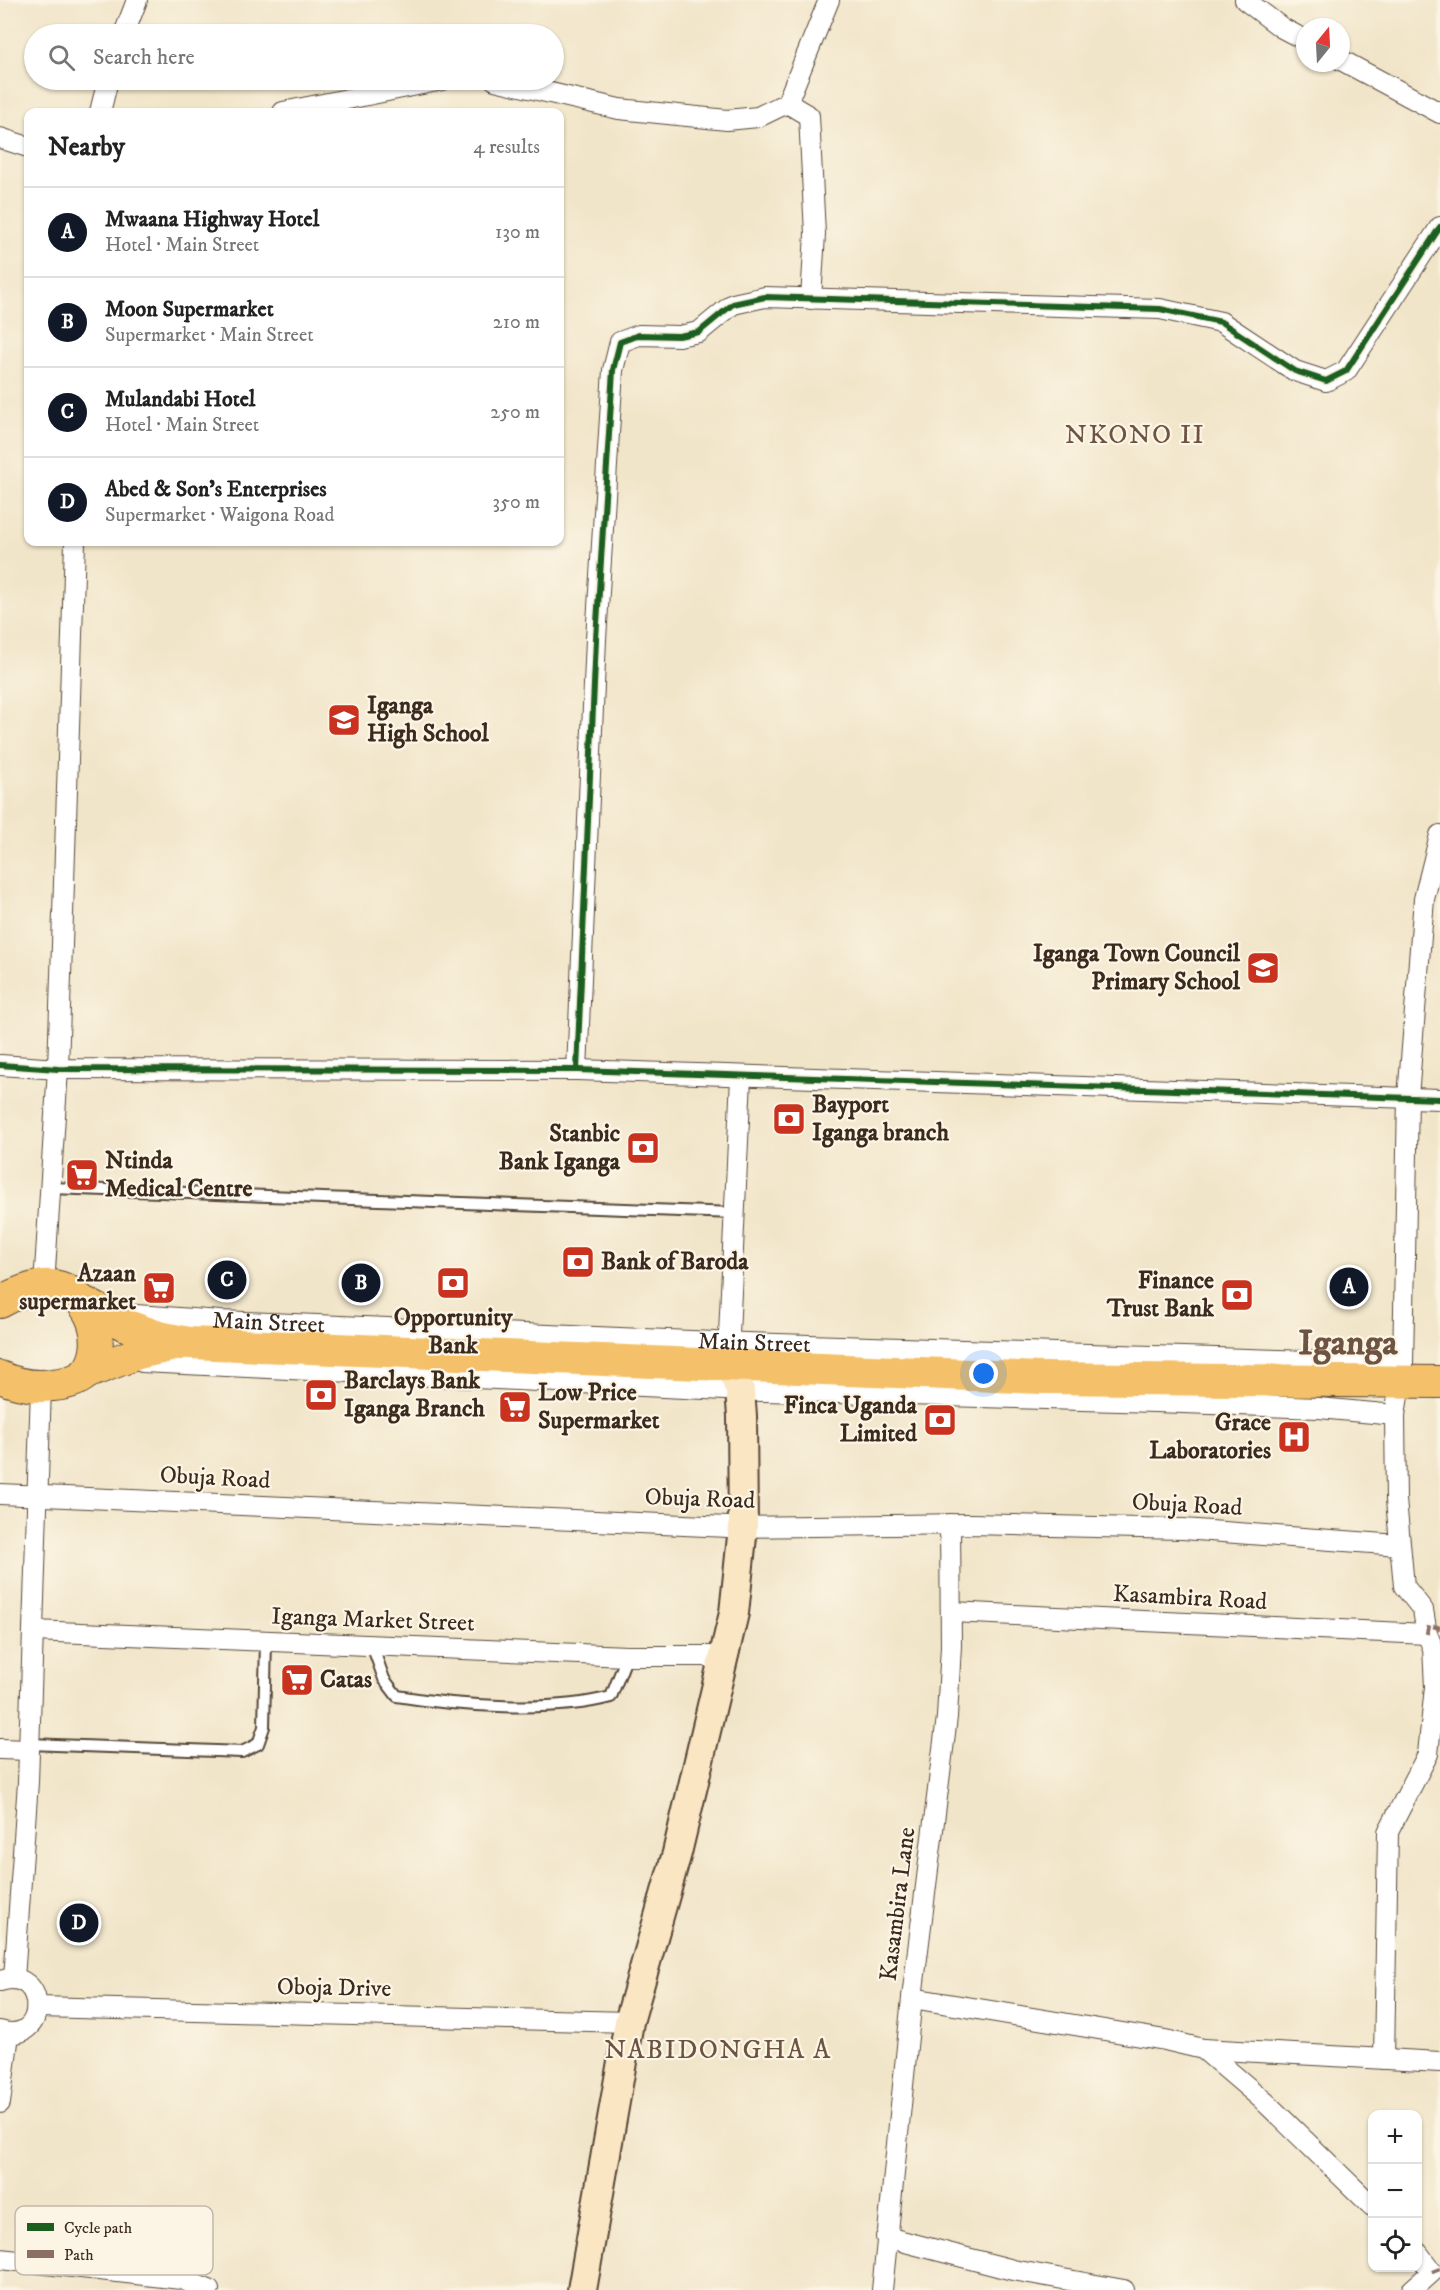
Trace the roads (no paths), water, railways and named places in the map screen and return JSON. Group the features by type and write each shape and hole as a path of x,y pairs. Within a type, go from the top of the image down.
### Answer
{"main road":[{"name":"Main Street","path":"44,1286 71,1294 128,1326 159,1337 189,1342 731,1372 1041,1378 1402,1372 1440,1382"},
{"path":"0,1302 12,1295 44,1286"},
{"path":"86,1373 98,1344 93,1319 95,1308"},
{"name":"Main Street","path":"0,1377 21,1385 40,1387 68,1383 117,1360 189,1342"},
{"path":"582,2290 620,2021 673,1872 725,1659 738,1585 731,1372"},
{"path":"564,2290 620,2021 710,1656 736,1527"}],"street":[{"path":"128,24 137,0"},
{"path":"538,90 619,109 727,120 758,117 787,103 829,0"},
{"path":"1245,0 1282,28 1296,35"},
{"path":"1350,65 1440,113"},
{"path":"101,108 106,90"},
{"path":"303,108 392,90"},
{"path":"787,103 809,116 816,234 811,299"},
{"path":"0,138 24,146"},
{"path":"577,1070 596,639 613,370 620,342 639,335 679,336 699,332 733,304 765,297 924,300 1160,309 1221,322 1295,371 1326,381 1346,371 1440,227"},
{"path":"44,1286 58,1069 75,546"},
{"path":"1384,2059 1388,1832 1428,1754 1435,1687 1433,1648 1427,1634 1423,1610 1404,1586 1396,1500 1395,1415 1402,1372 1408,1097 1424,899 1440,835"},
{"path":"0,1065 58,1069 577,1070 1440,1099"},
{"path":"731,1372 741,1077"},
{"name":"Main Street","path":"95,1308 731,1372 1395,1415"},
{"name":"Main Street","path":"117,1360 731,1372"},
{"path":"0,2103 5,2032 28,2027 37,2014 38,2007 33,1992 28,1986 7,1980 29,1747 40,1387"},
{"name":"Obuja Road","path":"0,1494 736,1527 950,1524 1183,1529 1400,1545"},
{"name":"Kasambira Lane","path":"882,2290 912,1998 946,1717 951,1612 950,1524"},
{"name":"Kasambira Road","path":"951,1612 1427,1634"},
{"name":"Iganga Market Street","path":"34,1631 627,1656 710,1656"},
{"path":"0,1749 29,1747"},
{"path":"912,1998 1165,2040 1203,2049 1440,2062"},
{"name":"Oboja Drive","path":"38,2007 620,2021"},
{"path":"1203,2049 1264,2101 1368,2202"},
{"path":"886,2237 1013,2270 1124,2290"},
{"path":"1412,2290 1432,2272 1422,2258"},
{"path":"0,2259 15,2261"},
{"path":"145,2275 181,2279 209,2290"}],"lane":[{"path":"51,1188 735,1213"},
{"path":"29,1747 242,1752 258,1744 264,1727 266,1641"},
{"path":"372,1645 384,1679 396,1696 446,1704 583,1704 611,1697 627,1656"}],"place":[{"name":"Iganga High School","path":"344,720"},
{"name":"Iganga Town Council Primary School","path":"1263,968"},
{"name":"Bayport Iganga branch","path":"789,1119"},
{"name":"Stanbic Bank Iganga","path":"643,1148"},
{"name":"Ntinda Medical Centre","path":"82,1175"},
{"name":"Bank of Baroda","path":"578,1262"},
{"name":"Mulandabi Hotel","path":"227,1280"},
{"name":"Moon Supermarket","path":"361,1283"},
{"name":"Opportunity Bank","path":"453,1283"},
{"name":"Mwaana Highway Hotel","path":"1349,1287"},
{"name":"Azaan supermarket","path":"159,1288"},
{"name":"Finance Trust Bank","path":"1237,1295"},
{"name":"Barclays Bank Iganga Branch","path":"321,1395"},
{"name":"Low Price Supermarket","path":"515,1407"},
{"name":"Finca Uganda Limited","path":"940,1420"},
{"name":"Grace Laboratories","path":"1294,1437"},
{"name":"Catas","path":"297,1680"},
{"name":"Abed & Son's Enterprises","path":"79,1923"}],"district":[{"name":"NKONO II","path":"1135,435"},
{"name":"Iganga","path":"1348,1343"},
{"name":"NABIDONGHA A","path":"718,2050"}]}
